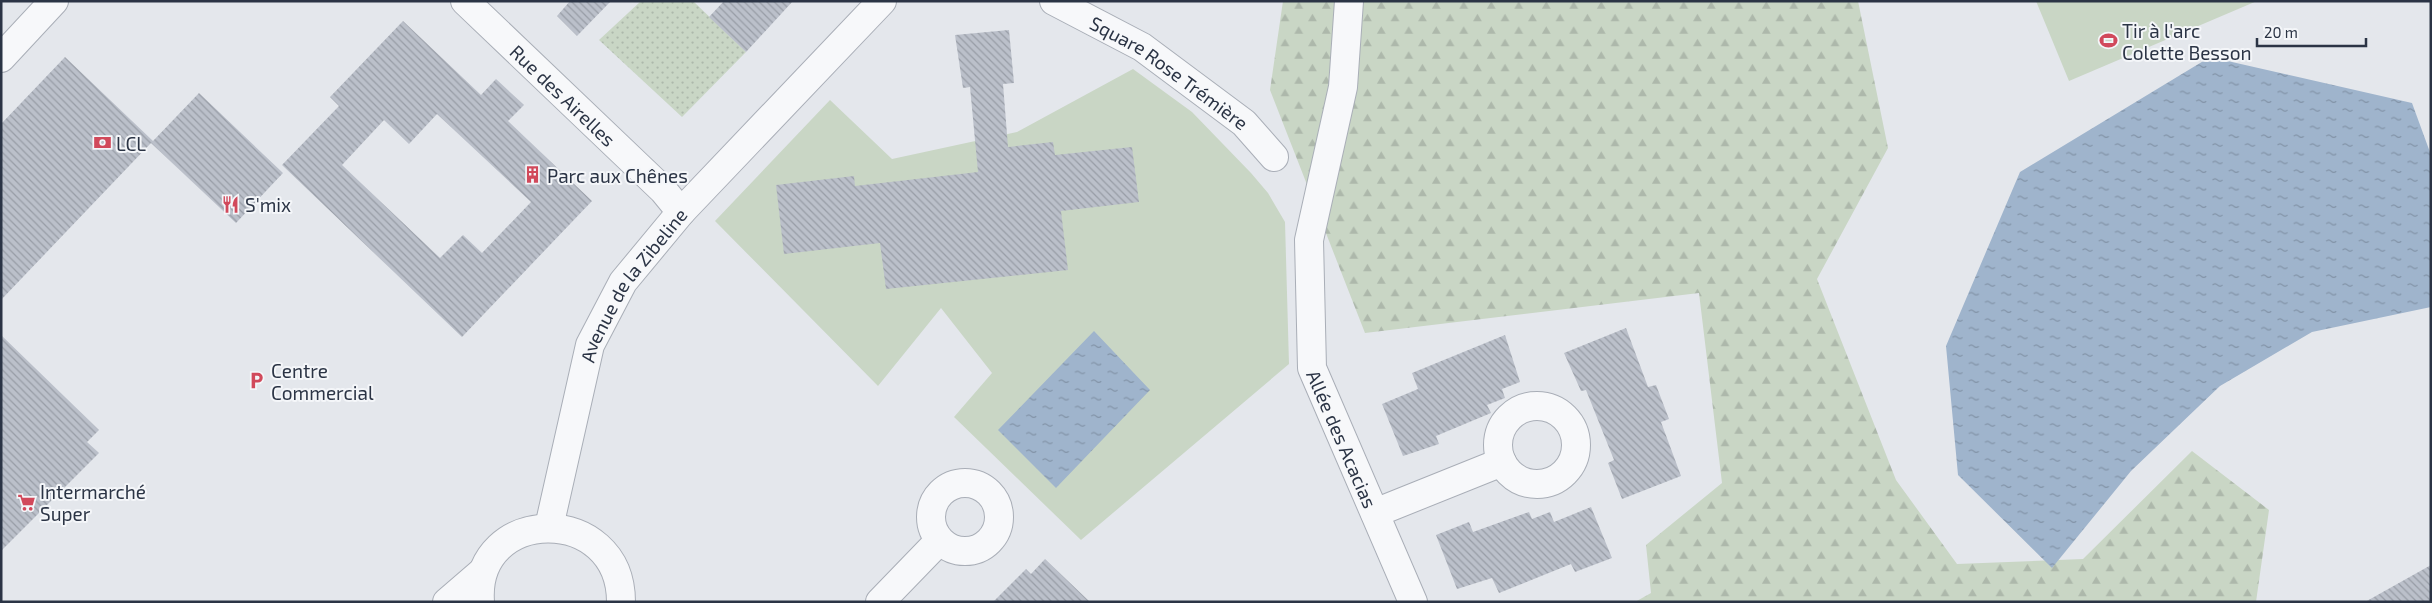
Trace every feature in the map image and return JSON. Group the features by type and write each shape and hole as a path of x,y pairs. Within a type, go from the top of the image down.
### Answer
{"street":[{"path":"1,58 54,1"},
{"name":"Rue des Airelles","path":"465,1 663,190 681,212"},
{"name":"Avenue de la Zibeline","path":"548,528 590,345 623,282 681,212 882,1"},
{"name":"Square Rose Trémière","path":"1054,1 1142,47 1244,123 1274,157"},
{"name":"Allée des Acacias","path":"1349,1 1343,87 1309,240 1312,368 1413,602"},
{"path":"1375,513 1502,462"},
{"path":"447,602 483,571 491,556 508,540 530,529 548,528 576,532 596,544 610,561 619,582 621,602"},
{"path":"880,602 940,541"},
{"path":"480,602 483,571"}],"green space":[{"path":"641,1 693,1 746,52 682,117 599,40"},
{"path":"1283,1 1858,1 1888,148 1817,279 1896,480 1957,564 2083,559 2192,451 2269,510 2256,602 1635,602 1651,593 1646,545 1722,483 1699,293 1365,333 1270,90"},
{"name":"Tir à l'arc Colette Besson","path":"2036,1 2257,1 2069,81"},
{"path":"1133,69 1192,112 1268,193 1285,222 1289,364 1081,540 954,417 992,373 941,308 878,386 715,221 830,100 892,159 1017,132"}],"water":[{"path":"2210,57 2412,103 2431,155 2431,307 2312,332 2220,386 2131,471 2052,568 1958,475 1946,346 2020,172"},
{"path":"1094,331 1150,390 1056,488 998,430"}],"building":[{"path":"570,1 611,1 577,36 557,16"},
{"path":"724,1 793,1 746,52 709,17"},
{"name":"Parc aux Chênes","path":"403,21 481,95 496,79 524,105 508,121 592,201 462,337 282,165 339,106 330,97","holes":["437,114 531,202 482,253 463,235 440,258 342,165 384,120 409,144"]},
{"path":"1009,30 1014,83 1003,84 1008,147 1053,142 1055,155 1132,147 1139,202 1061,211 1068,270 886,289 880,243 784,254 776,185 854,176 855,186 978,172 970,87 963,88 955,35"},
{"path":"65,57 153,141 199,93 283,173 236,223 151,143 1,300 1,124"},
{"path":"1626,328 1648,387 1656,385 1669,419 1661,422 1681,476 1622,499 1608,463 1614,460 1586,390 1581,391 1564,353"},
{"name":"Intermarché Super","path":"1,335 99,430 87,442 99,453 1,551"},
{"path":"1505,335 1520,382 1502,389 1505,398 1487,405 1491,413 1436,436 1439,444 1403,456 1382,404 1418,389 1412,373"},
{"path":"1591,507 1612,558 1575,572 1571,564 1499,593 1492,578 1457,589 1436,535 1469,522 1473,532 1529,512 1532,519 1550,512 1554,522"},
{"path":"1045,559 1090,602 993,602 1026,569 1031,574"},
{"path":"2431,565 2431,602 2365,602"}],"place":[{"name":"Tir à l'arc Colette Besson","path":"2108,41"},
{"name":"LCL","path":"102,143"},
{"name":"Parc aux Chênes","path":"533,175"},
{"name":"S'mix","path":"231,204"},
{"name":"Centre Commercial","path":"257,381"},
{"name":"Intermarché Super","path":"26,502"}]}
